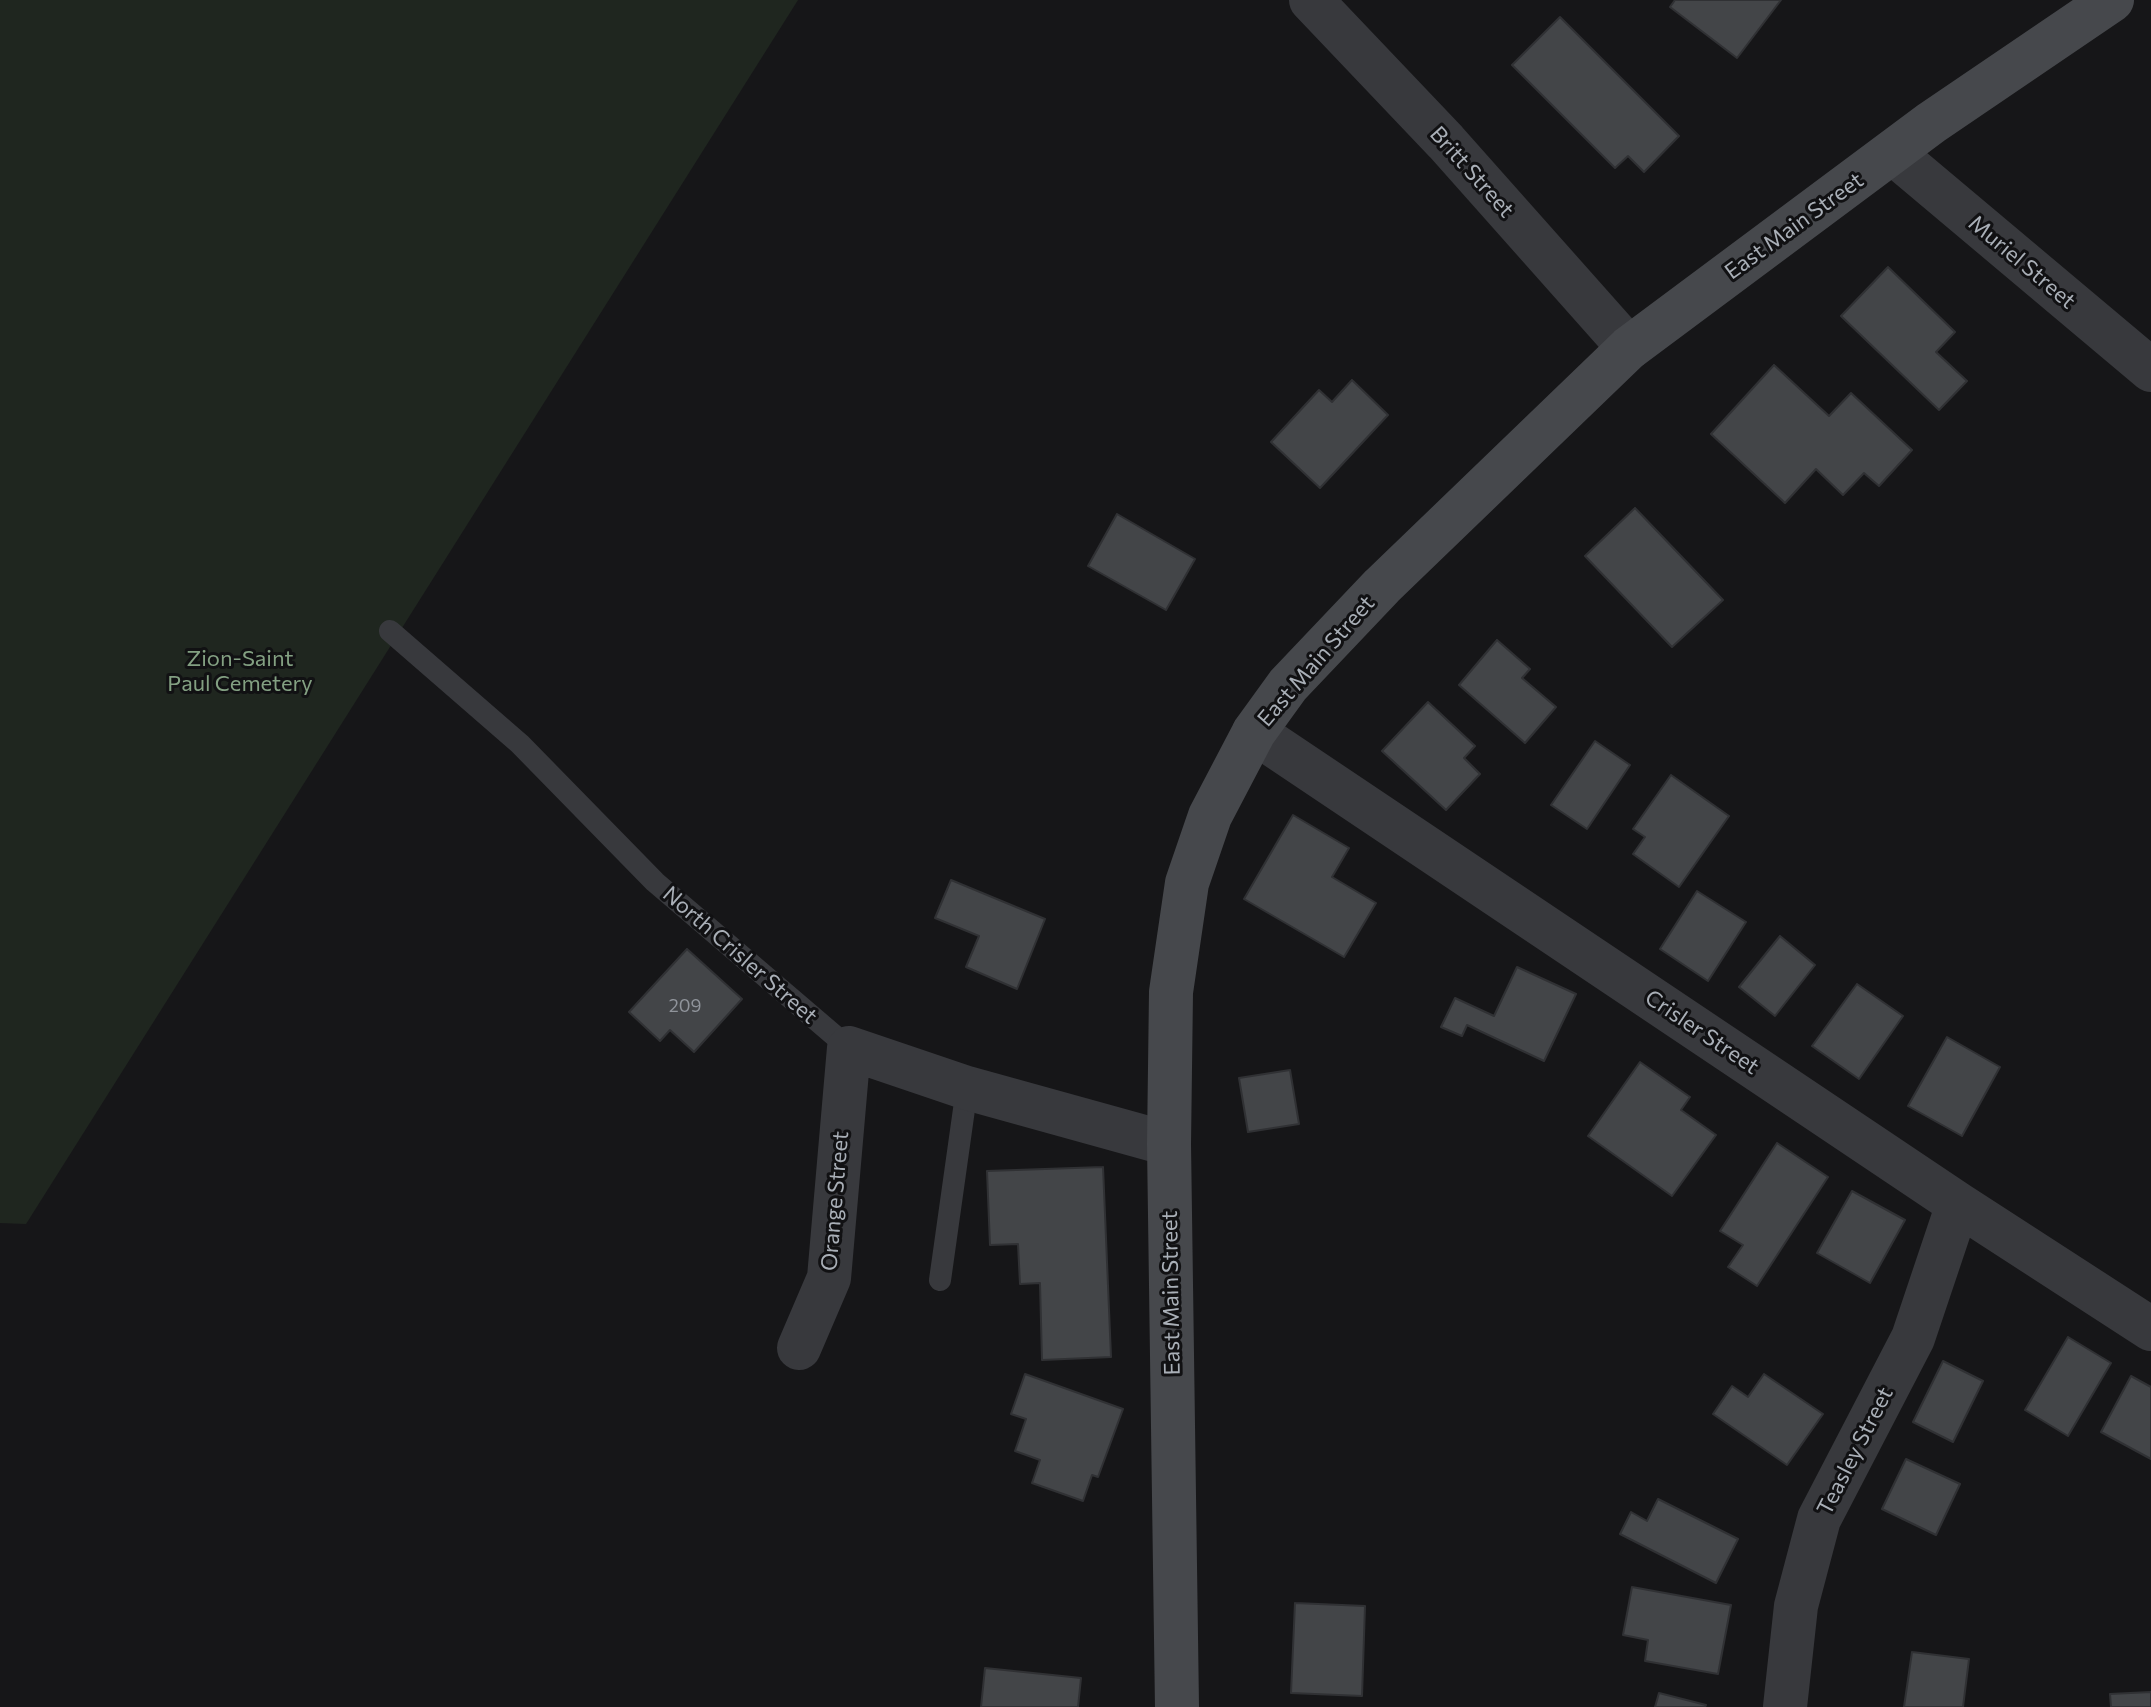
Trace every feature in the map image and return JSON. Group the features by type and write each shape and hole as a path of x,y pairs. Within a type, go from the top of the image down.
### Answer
{"main road":[{"name":"East Main Street","path":"1177,1707 1169,1144 1171,992 1187,883 1210,816 1254,732 1288,685 1382,586 1629,348 1931,123 2112,0"}],"street":[{"name":"Britt Street","path":"1311,0 1446,142 1629,348"},
{"name":"Muriel Street","path":"1893,153 2151,370"},
{"name":"Crisler Street","path":"1254,732 1958,1204 2151,1329"},
{"name":"North Crisler Street","path":"849,1048 967,1088 1169,1144"},
{"name":"Orange Street","path":"799,1348 829,1278 849,1048"},
{"name":"Teasley Street","path":"1785,1707 1796,1606 1819,1519 1913,1338 1958,1204"}],"lane":[{"name":"North Crisler Street","path":"390,631 520,744 655,882 849,1048"},
{"path":"940,1280 967,1088"}],"green space":[{"name":"Zion-Saint Paul Cemetery","path":"0,0 798,0 26,1224 0,1223"}],"building":[{"path":"1675,0 1781,0 1737,58 1670,7"},
{"path":"1560,17 1679,136 1644,172 1628,156 1615,168 1512,65"},
{"path":"1888,267 1955,332 1936,352 1967,381 1939,410 1841,316"},
{"path":"1774,365 1829,416 1851,393 1912,450 1879,486 1864,473 1843,495 1816,469 1785,503 1711,434"},
{"path":"1352,380 1388,415 1320,488 1271,442 1319,390 1332,402"},
{"path":"1635,508 1723,600 1672,647 1585,556"},
{"path":"1117,514 1195,559 1166,610 1088,566"},
{"path":"1497,640 1530,669 1522,678 1556,707 1525,743 1459,685"},
{"path":"1428,702 1475,746 1464,758 1480,774 1446,810 1382,751"},
{"path":"1595,741 1630,765 1587,829 1551,805"},
{"path":"1671,775 1729,816 1679,887 1633,854 1645,837 1633,829"},
{"path":"1293,815 1349,848 1332,877 1376,903 1344,957 1244,899"},
{"path":"951,880 1045,919 1017,989 966,967 979,936 935,918"},
{"path":"1697,891 1746,922 1708,981 1660,949"},
{"path":"1780,936 1815,965 1775,1016 1739,987"},
{"path":"687,949 742,999 694,1052 670,1030 660,1041 629,1012"},
{"path":"1517,967 1576,994 1544,1061 1467,1025 1462,1036 1441,1027 1455,998 1494,1016"},
{"path":"1857,984 1903,1016 1859,1079 1812,1046"},
{"path":"1947,1037 2000,1067 1962,1136 1908,1106"},
{"path":"1640,1062 1690,1097 1681,1110 1716,1135 1672,1196 1588,1136"},
{"path":"1290,1070 1299,1124 1248,1132 1239,1078"},
{"path":"1777,1143 1828,1177 1757,1286 1728,1267 1743,1245 1720,1231"},
{"path":"1103,1167 1111,1357 1042,1360 1040,1283 1020,1284 1018,1244 990,1245 987,1171"},
{"path":"1852,1191 1905,1220 1870,1283 1817,1253"},
{"path":"2068,1337 2111,1363 2068,1436 2025,1410"},
{"path":"1943,1361 1983,1381 1953,1442 1913,1422"},
{"path":"1025,1374 1123,1409 1098,1477 1092,1475 1083,1501 1032,1483 1040,1460 1015,1451 1026,1419 1011,1414"},
{"path":"1764,1374 1823,1414 1787,1465 1713,1414 1732,1386 1748,1397"},
{"path":"2131,1376 2151,1387 2151,1459 2101,1432"},
{"path":"1906,1459 1960,1484 1936,1535 1882,1509"},
{"path":"1658,1499 1738,1539 1716,1583 1620,1534 1631,1512 1647,1521"},
{"path":"1632,1587 1731,1605 1718,1674 1645,1661 1648,1640 1623,1635"},
{"path":"1295,1603 1365,1606 1362,1696 1291,1693"},
{"path":"1912,1652 1969,1659 1963,1707 1904,1707"},
{"path":"985,1668 1081,1678 1078,1707 981,1707"},
{"path":"2151,1692 2151,1707 2111,1707 2110,1694"},
{"path":"1659,1693 1706,1705 1655,1707"}]}
